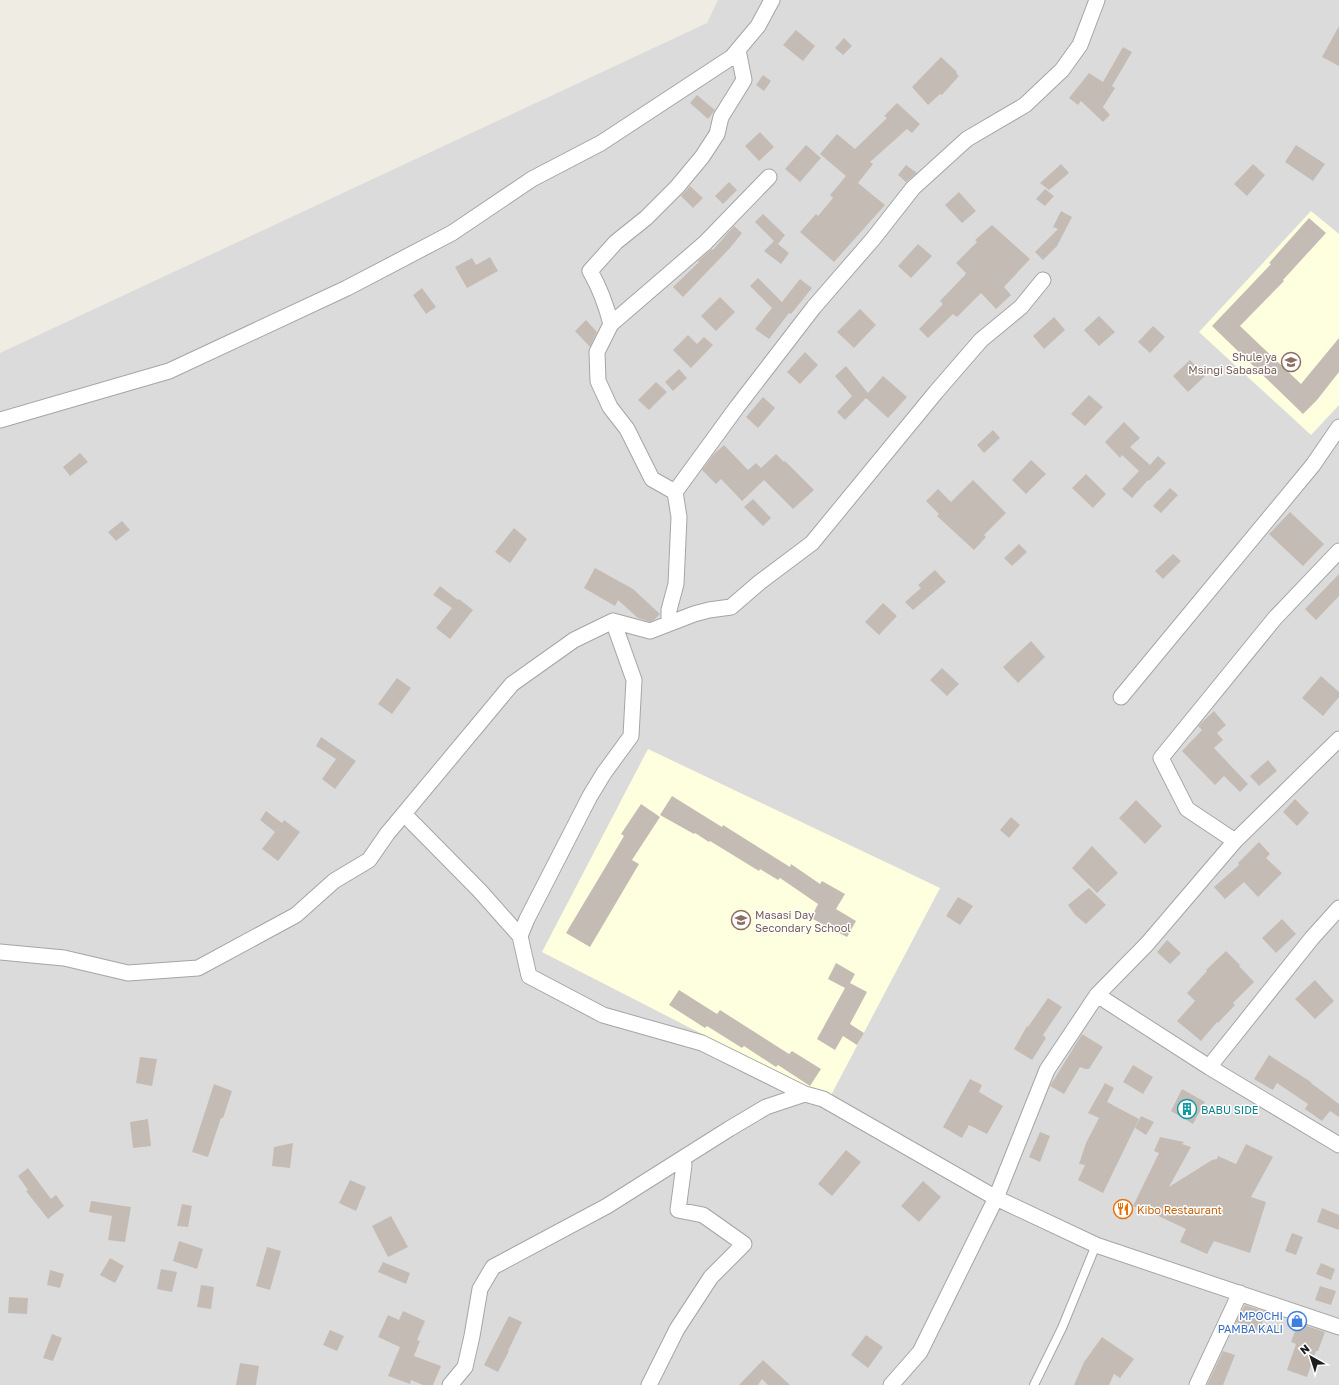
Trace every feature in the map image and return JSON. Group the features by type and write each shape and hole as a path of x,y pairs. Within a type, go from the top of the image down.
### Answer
{"street":[{"path":"0,420 169,371 347,288 452,233 532,179 601,143 732,57 758,26 772,0"},
{"path":"669,624 669,610 676,584 679,517 675,492 736,407 814,307 873,239 913,188 967,139 1025,105 1062,70 1080,45 1097,0"},
{"path":"611,324 605,301 590,271 616,242 646,218 677,187 702,157 717,134 722,117 744,80 738,50"},
{"path":"675,492 652,479 627,429 610,408 598,381 597,352 611,324 705,243 769,177"},
{"path":"0,952 64,958 128,973 198,968 296,915 334,881 369,860 387,834 512,684 574,640 612,621 650,631 709,610 731,607 760,582 812,543 936,392 981,340 1021,307 1043,280"},
{"path":"1121,697 1313,465 1339,427"},
{"path":"1235,841 1187,809 1161,758 1275,618 1339,551"},
{"path":"520,936 527,919 590,796 604,773 631,736 634,680 612,621"},
{"path":"891,1385 920,1352 996,1198 1047,1070 1097,995 1147,944 1235,841 1339,739"},
{"path":"404,814 480,891 520,936 528,976 603,1015 702,1043 805,1094 823,1099 996,1198 1096,1245 1339,1327"},
{"path":"1209,1067 1312,938 1339,908"},
{"path":"1097,995 1209,1067 1339,1145"},
{"path":"450,1385 465,1367 480,1289 493,1267 608,1206 729,1128 766,1107 805,1094"},
{"path":"649,1385 677,1330 711,1277 744,1244 703,1215 678,1210 684,1165 682,1159"},
{"path":"1197,1385 1240,1293"}],"lane":[{"path":"1034,1385 1062,1328 1096,1245"}],"shaded area":[{"path":"718,0 1339,0 1339,1385 0,1385 0,353 707,23"},
{"path":"1311,211 1339,234 1339,405 1311,435 1199,332"},
{"name":"Masasi Day Secondary School","path":"648,749 940,888 829,1099 542,952"}],"building":[{"path":"1339,26 1339,66 1322,57"},
{"path":"796,30 815,46 803,61 783,45"},
{"path":"844,38 852,46 843,55 835,48"},
{"path":"1123,47 1132,52 1112,86 1115,88 1103,107 1110,115 1103,122 1081,101 1078,105 1069,98 1089,73 1103,82"},
{"path":"941,57 957,72 956,73 959,76 942,95 940,94 928,105 912,87"},
{"path":"763,75 771,81 764,91 756,85"},
{"path":"697,95 715,110 708,119 690,103"},
{"path":"897,103 920,124 912,133 907,129 870,162 873,164 858,183 885,205 834,262 800,232 816,214 818,216 833,198 830,195 846,176 820,154 837,134 855,149 887,118 884,116"},
{"path":"760,132 774,147 759,161 745,146"},
{"path":"806,145 821,158 800,182 785,169"},
{"path":"1296,145 1325,164 1313,181 1285,162"},
{"path":"1061,164 1069,173 1049,190 1040,183"},
{"path":"1253,164 1265,175 1247,196 1234,184"},
{"path":"906,165 917,173 906,182 898,175"},
{"path":"729,182 737,190 723,204 715,196"},
{"path":"690,186 703,198 693,208 681,196"},
{"path":"1045,189 1054,196 1045,206 1036,199"},
{"path":"959,192 976,211 962,223 945,205"},
{"path":"1061,211 1072,217 1057,246 1043,260 1035,252 1058,229 1053,227"},
{"path":"763,214 785,235 778,244 789,253 781,264 764,251 774,241 755,222"},
{"path":"1309,218 1326,233 1283,280 1284,281 1240,326 1301,384 1339,338 1339,372 1317,400 1303,414 1212,326 1271,264 1269,263"},
{"path":"992,225 1030,259 1004,287 1011,295 996,309 981,293 957,317 953,314 928,338 919,329 943,304 940,301 966,273 956,263 977,242 975,240"},
{"path":"734,226 742,233 730,248 683,297 673,287 699,262 698,261 712,249 713,250"},
{"path":"918,244 932,256 911,278 898,266"},
{"path":"490,257 498,271 467,288 455,267 472,258 476,265"},
{"path":"758,278 782,302 800,279 812,288 791,314 789,313 769,339 755,329 772,308 750,286"},
{"path":"422,288 436,307 426,314 413,295"},
{"path":"720,297 735,312 716,331 701,316"},
{"path":"860,309 876,325 854,348 837,332"},
{"path":"1099,316 1115,332 1099,346 1084,330"},
{"path":"1054,317 1065,330 1044,349 1033,336"},
{"path":"586,320 597,332 590,347 575,331"},
{"path":"1153,326 1165,337 1150,353 1138,342"},
{"path":"688,335 697,344 704,337 713,345 691,368 673,350"},
{"path":"805,352 818,365 800,384 787,372"},
{"path":"1190,360 1205,376 1188,392 1173,376"},
{"path":"846,366 868,393 883,376 907,397 888,418 866,398 845,420 837,412 852,396 835,376"},
{"path":"679,369 687,378 673,391 665,382"},
{"path":"656,382 667,392 649,410 638,400"},
{"path":"1089,395 1103,407 1085,426 1071,414"},
{"path":"763,397 775,408 758,428 746,417"},
{"path":"1124,422 1140,438 1130,447 1150,465 1158,456 1166,463 1132,498 1122,489 1139,471 1122,455 1120,458 1105,442"},
{"path":"993,430 1000,438 984,453 977,445"},
{"path":"724,445 748,470 756,463 761,468 776,454 814,490 793,509 764,480 742,501 721,479 716,484 702,470 714,454"},
{"path":"80,453 88,462 70,476 63,467"},
{"path":"1031,460 1046,474 1026,494 1012,480"},
{"path":"1086,474 1106,494 1093,508 1072,488"},
{"path":"973,480 1006,513 984,535 986,537 974,550 937,516 939,514 926,501 938,489 951,502"},
{"path":"1170,488 1178,495 1161,513 1153,506"},
{"path":"753,499 771,518 763,526 744,507"},
{"path":"1290,512 1324,544 1303,566 1269,534"},
{"path":"122,521 130,530 116,541 108,532"},
{"path":"514,528 527,539 510,563 495,552"},
{"path":"1019,544 1027,552 1012,566 1004,558"},
{"path":"1173,554 1181,561 1163,579 1155,571"},
{"path":"595,568 633,589 660,614 650,622 638,618 618,600 615,606 584,588"},
{"path":"935,570 946,582 913,610 905,602 921,588 918,585"},
{"path":"1339,574 1339,596 1316,620 1305,609"},
{"path":"440,586 473,610 450,639 436,628 452,608 433,595"},
{"path":"883,603 897,616 879,635 865,622"},
{"path":"1031,641 1045,657 1018,683 1003,667"},
{"path":"942,668 959,684 947,696 930,680"},
{"path":"1321,676 1339,692 1339,697 1323,716 1302,698"},
{"path":"397,678 411,688 392,714 378,704"},
{"path":"1214,711 1226,725 1217,733 1223,740 1214,748 1248,784 1240,792 1224,776 1215,785 1182,751 1202,730 1198,726"},
{"path":"321,737 356,761 335,789 322,779 336,759 316,746"},
{"path":"1268,760 1277,771 1259,786 1250,776"},
{"path":"672,796 722,827 723,825 790,867 791,864 820,884 822,881 845,894 836,909 856,921 847,937 811,918 818,904 780,878 778,880 760,869 759,871 710,841 709,842 660,815"},
{"path":"1295,799 1309,813 1297,826 1283,812"},
{"path":"1136,800 1162,826 1145,844 1119,818"},
{"path":"641,804 660,817 632,860 639,864 590,947 566,933 624,836 621,834"},
{"path":"266,811 282,823 284,820 300,832 278,861 262,849 275,832 260,820"},
{"path":"1011,817 1020,825 1009,838 1000,830"},
{"path":"1259,842 1270,854 1266,858 1282,873 1258,897 1244,882 1225,899 1214,887 1239,865 1238,863"},
{"path":"1092,846 1118,873 1097,893 1072,868"},
{"path":"1089,888 1106,905 1086,924 1075,915 1068,905"},
{"path":"958,897 973,906 960,925 946,916"},
{"path":"1282,919 1296,934 1276,953 1262,938"},
{"path":"1167,940 1181,953 1170,964 1157,952"},
{"path":"1226,951 1254,982 1233,1003 1235,1005 1218,1023 1217,1022 1201,1041 1177,1021 1195,1001 1187,993 1207,971 1206,970"},
{"path":"836,963 855,974 850,983 867,992 850,1024 864,1033 857,1045 843,1036 835,1050 817,1039 845,988 828,979"},
{"path":"1315,980 1334,1001 1315,1019 1295,999"},
{"path":"679,990 717,1014 720,1010 789,1054 792,1051 821,1069 810,1086 778,1065 776,1067 744,1046 742,1048 707,1026 705,1028 669,1005"},
{"path":"1048,998 1062,1007 1043,1035 1046,1038 1032,1060 1014,1049 1027,1026 1028,1027"},
{"path":"1082,1034 1103,1047 1089,1069 1080,1067 1064,1094 1050,1086"},
{"path":"1269,1055 1311,1082 1339,1104 1339,1117 1330,1111 1322,1121 1305,1109 1308,1104 1277,1083 1273,1090 1254,1079"},
{"path":"140,1057 157,1059 152,1086 136,1083"},
{"path":"1133,1065 1153,1077 1143,1094 1123,1082"},
{"path":"970,1079 982,1085 979,1092 1003,1106 987,1134 969,1125 962,1138 943,1127"},
{"path":"1105,1083 1114,1088 1107,1102 1139,1119 1103,1193 1078,1180 1085,1165 1079,1164 1086,1143 1099,1118 1088,1113"},
{"path":"214,1084 232,1091 208,1157 192,1152"},
{"name":"BABU SIDE","path":"1182,1089 1205,1102 1193,1124 1171,1111"},
{"path":"1141,1116 1154,1122 1146,1135 1135,1128"},
{"path":"148,1119 151,1146 133,1148 130,1122"},
{"path":"1040,1132 1050,1136 1040,1162 1029,1157"},
{"path":"1160,1137 1184,1142 1182,1144 1191,1147 1169,1187 1212,1160 1217,1159 1218,1156 1236,1164 1246,1144 1273,1157 1251,1197 1266,1202 1250,1253 1214,1241 1207,1254 1180,1242 1186,1229 1148,1211 1147,1213 1133,1206 1159,1153 1154,1151"},
{"path":"293,1143 290,1168 272,1166 274,1147"},
{"path":"846,1150 861,1162 832,1196 818,1184"},
{"path":"28,1168 51,1199 56,1195 64,1206 48,1219 26,1191 28,1190 18,1176"},
{"path":"350,1180 366,1187 356,1211 339,1203"},
{"path":"923,1181 941,1197 919,1222 901,1206"},
{"path":"91,1201 131,1207 125,1242 108,1240 112,1216 89,1212"},
{"path":"182,1204 192,1206 188,1227 177,1226"},
{"path":"1322,1208 1339,1215 1339,1230 1317,1222"},
{"path":"391,1216 408,1247 388,1257 372,1226"},
{"path":"1292,1233 1303,1237 1296,1255 1285,1251"},
{"path":"179,1241 203,1249 197,1269 173,1261"},
{"path":"267,1247 281,1251 270,1290 256,1286"},
{"path":"110,1258 124,1266 115,1283 100,1275"},
{"path":"383,1262 410,1273 406,1284 378,1272"},
{"path":"1321,1263 1335,1269 1331,1280 1316,1274"},
{"path":"161,1269 177,1272 172,1292 157,1289"},
{"path":"50,1270 64,1274 60,1288 47,1285"},
{"path":"201,1285 214,1287 211,1309 197,1307"},
{"path":"1320,1286 1336,1291 1331,1305 1315,1300"},
{"path":"9,1297 28,1298 27,1314 8,1313"},
{"path":"1245,1305 1266,1312 1259,1331 1236,1322"},
{"path":"403,1311 425,1321 417,1340 420,1341 414,1356 441,1366 433,1385 423,1385 411,1380 410,1384 388,1376 400,1347 378,1337 388,1315 399,1320"},
{"path":"509,1316 522,1322 498,1372 484,1365"},
{"path":"1298,1323 1325,1332 1318,1351 1316,1351 1307,1377 1287,1370 1296,1344 1291,1342"},
{"path":"330,1330 344,1336 337,1351 323,1345"},
{"path":"52,1334 62,1338 53,1361 43,1358"},
{"path":"866,1335 883,1347 868,1368 851,1355"},
{"path":"1102,1337 1134,1359 1120,1378 1114,1374 1109,1385 1074,1385 1084,1362"},
{"path":"1223,1351 1235,1355 1223,1385 1207,1385"},
{"path":"763,1360 790,1385 768,1385 762,1379 758,1385 739,1385"},
{"path":"240,1363 259,1366 256,1385 236,1385"}],"place":[{"name":"Shule ya Msingi Sabasaba","path":"1291,362"},
{"name":"Masasi Day Secondary School","path":"741,920"},
{"name":"BABU SIDE","path":"1187,1109"},
{"name":"Kibo Restaurant","path":"1123,1209"},
{"name":"MPOCHI PAMBA KALI","path":"1297,1321"}]}
